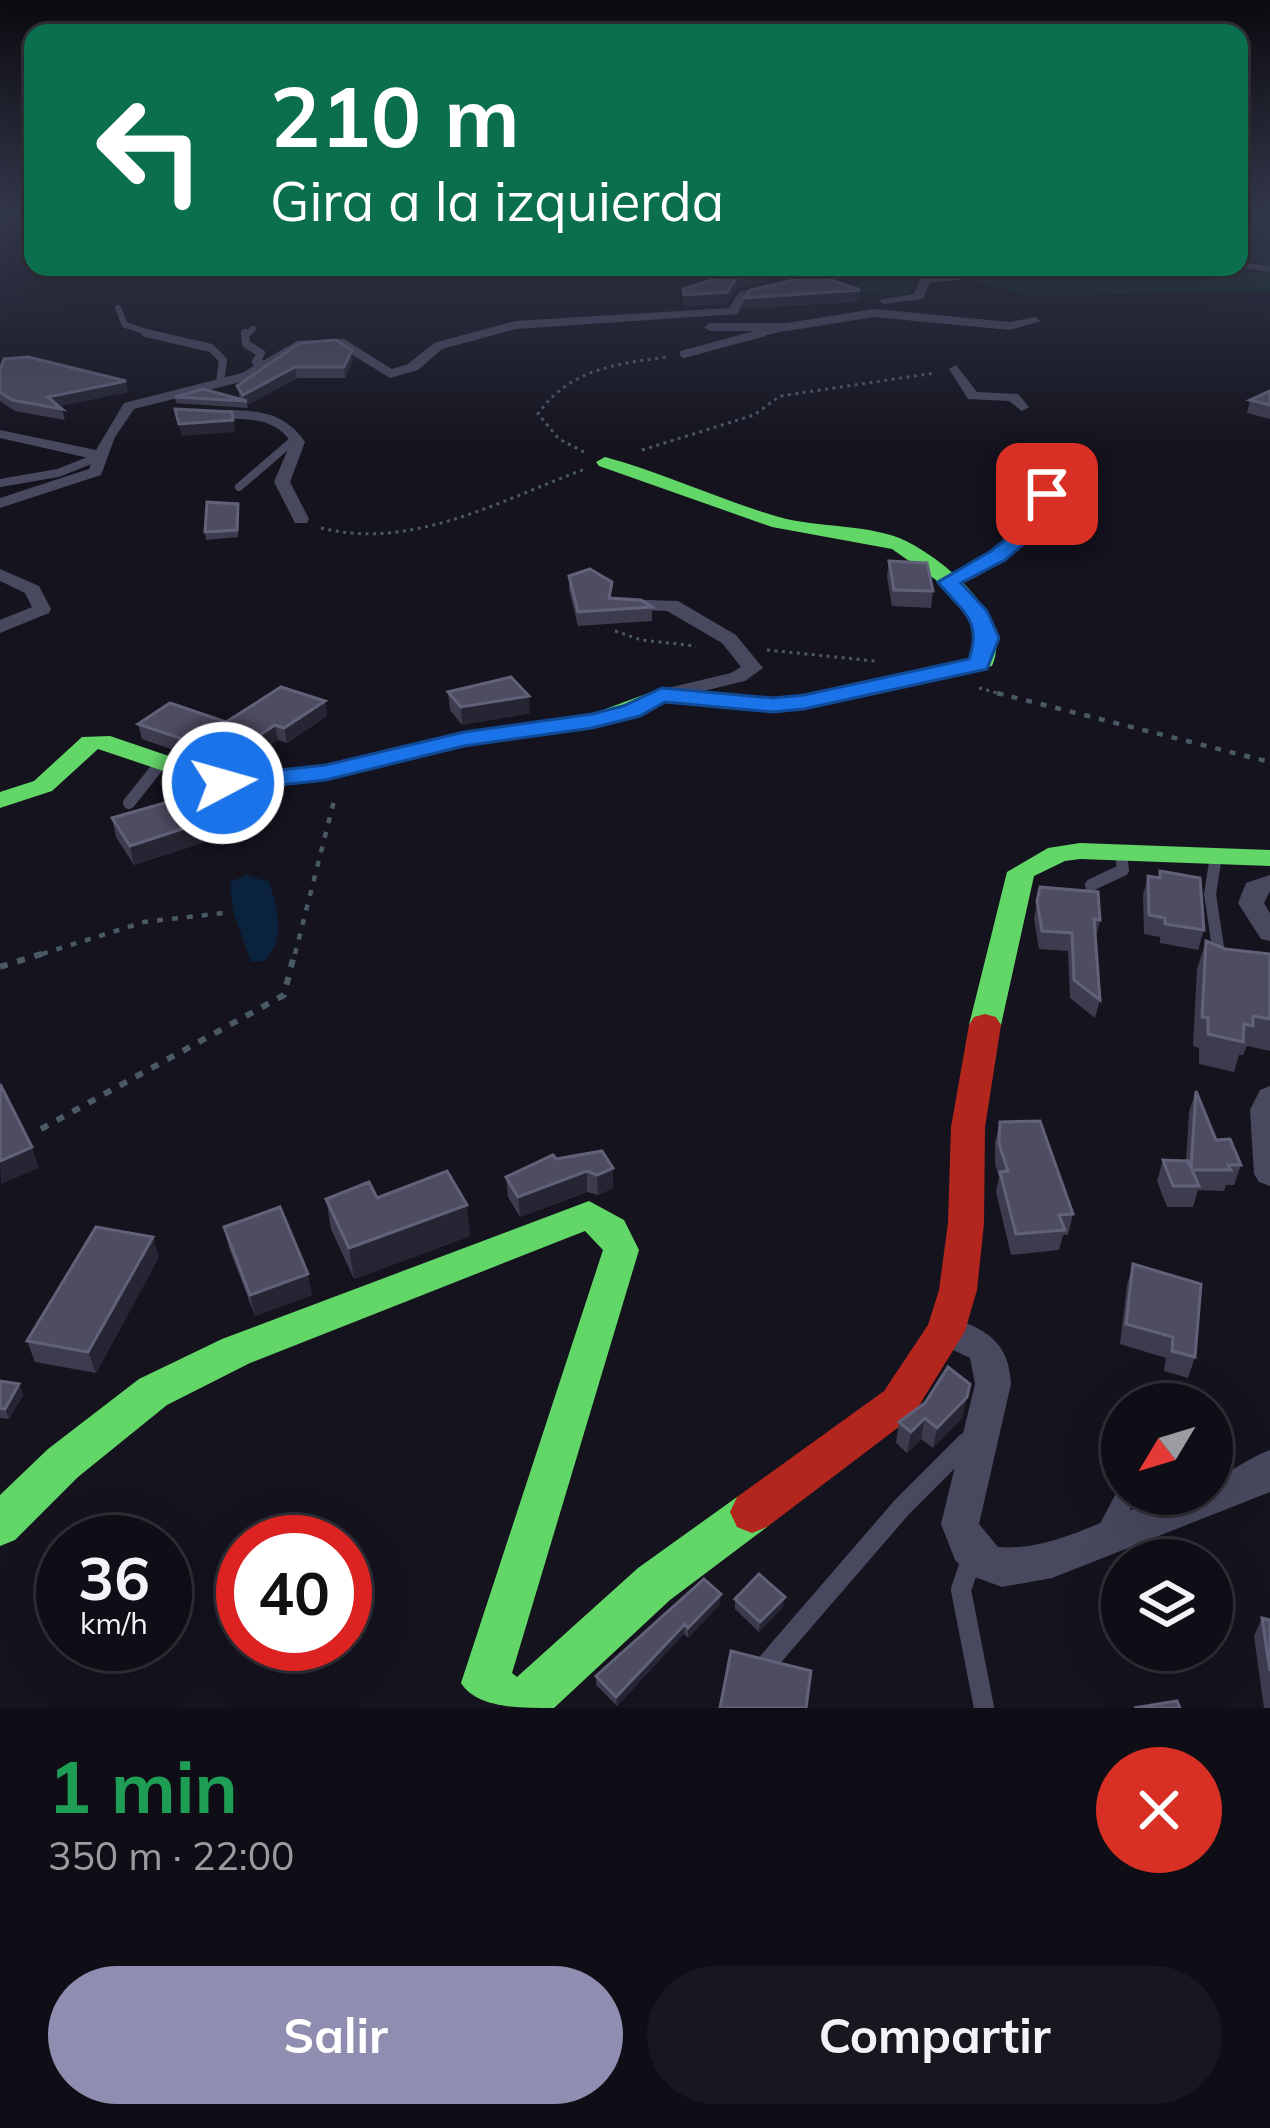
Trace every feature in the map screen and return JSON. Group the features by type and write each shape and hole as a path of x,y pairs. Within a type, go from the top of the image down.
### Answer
{"street":[{"path":"0,503 97,472 129,406 248,376 297,345 340,342 390,374 413,367 438,346 515,325 733,311 742,294 753,292"},
{"path":"788,327 811,312 807,308 910,299 923,292"},
{"path":"649,320 686,327 788,327 874,313 1010,326 1035,321"},
{"path":"956,369 973,396 1013,397 1022,407"},
{"path":"151,400 172,412 276,417 289,424 296,438 282,482 301,519"},
{"path":"0,434 101,456"},
{"path":"605,462 778,523 898,544 948,582 980,616 988,638 979,664 804,702 773,705 662,694"},
{"path":"948,582 998,556 1051,512 1036,470 1074,473"},
{"path":"0,574 33,590 42,609 0,628"},
{"path":"0,800 43,786 91,742 101,741 215,783 342,769 464,739 592,721 632,711 662,694 738,677 753,668 729,639 671,605 619,605"},
{"path":"0,1526 63,1463 153,1392 236,1351 589,1215 611,1230 621,1250 485,1682 512,1702 532,1695 654,1584 898,1404 946,1330 958,1290 966,1223 968,1127 1017,878 1068,851 1270,858"},
{"path":"1270,883 1255,888 1251,903 1270,933"},
{"path":"1270,1096 1265,1110 1270,1174"},
{"path":"946,1330 977,1340 989,1351 993,1384 960,1524 965,1545 982,1561 1004,1568 1051,1561 1258,1479 1270,1467"}],"lane":[{"path":"118,308 125,325 136,331 212,348 223,360 220,383"},
{"path":"684,354 788,327"},
{"path":"253,329 245,333 246,344 260,352 256,362 265,365"},
{"path":"239,487 296,438"},
{"path":"0,483 58,473 101,456"},
{"path":"215,783 255,757"},
{"path":"129,803 160,764"},
{"path":"1091,885 1123,870 1121,852"},
{"path":"1216,856 1210,894 1220,966"},
{"path":"763,1668 902,1507 983,1426"},
{"path":"1103,1538 1116,1515"},
{"path":"974,1552 961,1590 984,1708"}],"path":[{"path":"605,462 559,439 538,414 550,392 591,368 684,354"},
{"path":"301,519 334,533 361,537 462,516 605,462 754,415 780,396 956,369"},
{"path":"41,1129 284,995 342,769"},
{"path":"0,967 144,922 223,913"}],"green space":[{"path":"856,292 909,292 907,296"},
{"path":"1013,292 1236,292 1027,296"}],"water":[{"path":"247,875 269,882 275,902 278,933 265,961 251,962 233,911 230,882"}],"building":[{"path":"749,292 835,292 744,298"},
{"path":"336,340 352,350 344,367 295,367 243,395 237,386 300,343"},
{"path":"28,357 126,381 48,397 62,409 12,400 0,392 4,359"},
{"path":"203,389 247,401 175,397"},
{"path":"1270,391 1270,405 1250,400"},
{"path":"175,409 232,412 233,420 179,424"},
{"path":"207,502 238,504 237,530 205,532"},
{"path":"889,561 927,563 933,591 894,590"},
{"path":"590,569 612,582 609,598 641,600 652,607 578,612 569,576"},
{"path":"511,677 529,696 461,707 448,692"},
{"path":"281,687 325,701 284,728 275,725 260,735 235,731 210,748 138,724 170,703 226,722"},
{"path":"189,796 207,821 130,846 112,818"},
{"path":"1160,871 1200,878 1204,930 1165,924 1165,918 1149,915 1148,876 1160,878"},
{"path":"1040,887 1098,892 1100,920 1094,919 1100,1000 1074,980 1072,933 1042,931 1037,901"},
{"path":"1206,941 1225,949 1270,954 1270,1019 1253,1016 1253,1026 1244,1024 1243,1042 1208,1034 1208,1018 1202,1017"},
{"path":"0,1084 32,1147 0,1161"},
{"path":"1196,1091 1216,1140 1230,1139 1241,1165 1228,1165 1231,1170 1192,1170 1199,1186 1173,1186 1163,1160 1188,1161 1191,1168"},
{"path":"1040,1121 1073,1214 1059,1215 1065,1230 1016,1234 1000,1172 1008,1171 999,1144 1000,1122"},
{"path":"602,1151 613,1168 597,1175 587,1171 518,1197 506,1177 553,1155 556,1159"},
{"path":"447,1171 467,1205 349,1248 326,1199 369,1182 377,1198"},
{"path":"280,1207 308,1274 250,1295 224,1227"},
{"path":"96,1227 153,1237 88,1352 27,1341"},
{"path":"1133,1264 1201,1284 1195,1357 1172,1351 1173,1337 1126,1324"},
{"path":"948,1367 970,1384 967,1397 937,1428 925,1418 911,1432 899,1422 925,1403"},
{"path":"0,1381 19,1384 5,1409 0,1408"},
{"path":"759,1574 785,1597 760,1622 735,1599"},
{"path":"704,1579 721,1594 688,1628 685,1624 616,1697 596,1676"},
{"path":"1262,1618 1270,1620 1270,1671"},
{"path":"731,1651 811,1671 806,1708 720,1708"},
{"path":"1177,1701 1180,1708 1134,1708"}],"traffic: fast":[{"path":"0,800 43,786 91,742 101,741 223,783 326,773 464,739 592,721 631,711 662,695 773,705 804,702 984,661 988,637 979,616 943,576 898,544 779,523 605,462"},
{"path":"985,1025 1021,872 1058,854 1080,851 1270,858"},
{"path":"0,1525 63,1463 153,1392 236,1351 589,1215 611,1230 621,1250 485,1683 512,1703 533,1695 654,1584 752,1512"}],"traffic: jam":[{"path":"752,1512 898,1404 946,1331 958,1290 966,1223 968,1127 985,1025"}],"route":[{"path":"223,783 326,772 464,739 592,721 632,711 662,694 773,705 979,664 988,638 980,616 948,582 998,556 1040,523 1051,512 1047,494"}]}
